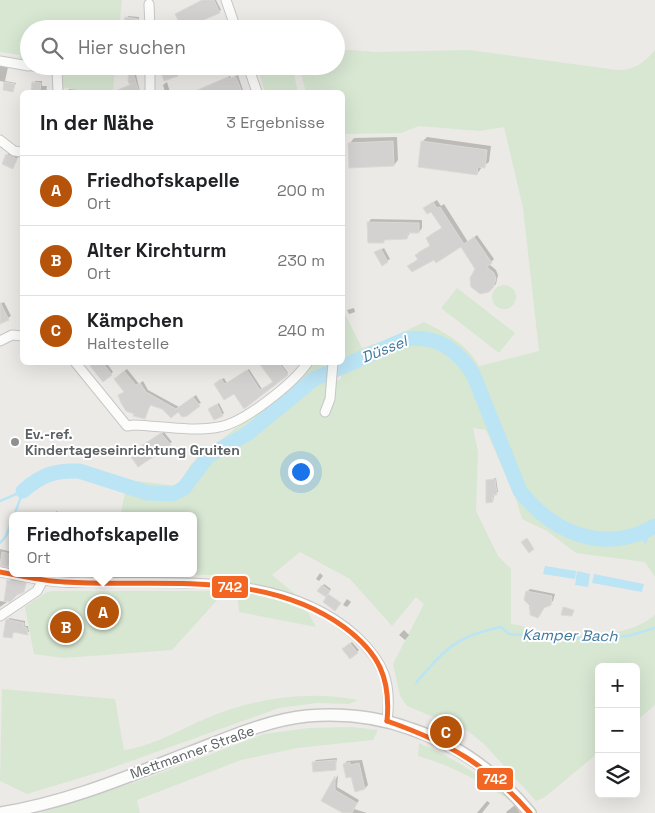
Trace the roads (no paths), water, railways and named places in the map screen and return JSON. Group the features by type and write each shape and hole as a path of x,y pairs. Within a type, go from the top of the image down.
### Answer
{"main road":[{"name":"Mettmanner Straße","path":"0,813 73,795 236,735 305,716 343,716 387,721 441,740 466,754 494,775 530,813"}],"street":[{"path":"226,0 233,20"},
{"path":"149,4 150,20"},
{"path":"0,61 20,64"},
{"path":"57,75 58,90"},
{"path":"150,75 150,90"},
{"path":"251,75 256,90"},
{"path":"0,140 14,150 20,152"},
{"path":"0,341 12,335 20,336"},
{"path":"77,365 127,426 134,424 210,428 228,425 258,407 300,372 306,365"},
{"path":"325,412 332,382 333,365"},
{"path":"27,577 60,582 217,584 268,591 296,599 331,617 369,648 381,668 389,691 387,721"},
{"path":"0,616 37,591 43,580"}],"water":[{"path":"545,566 576,571 575,579 543,574"},
{"path":"577,571 590,574 588,587 575,585"},
{"path":"594,574 644,584 642,592 592,583"}],"waterway":[{"name":"Düssel","path":"23,491 42,477 63,471 79,471 148,493 173,494 184,488 208,456 247,434 314,379 406,339 417,338 427,339 445,346 467,365 473,374 520,491 544,515 557,525 572,532 587,537 604,539 638,534 655,526"},
{"path":"0,501 23,491"},
{"name":"Düssel","path":"15,512 23,491"},
{"name":"Düssel","path":"0,543 9,528"},
{"path":"645,542 650,529"},
{"name":"Kamper Bach","path":"416,683 435,661 452,646 473,635 501,627 509,634 587,639 628,636 655,628"}],"place":[{"name":"Ev.-ref. Kindertageseinrichtung Gruiten","path":"15,442"},
{"name":"Friedhofskapelle","path":"103,612"},
{"name":"Alter Kirchturm","path":"66,627"},
{"name":"Kämpchen","path":"446,732"}]}
